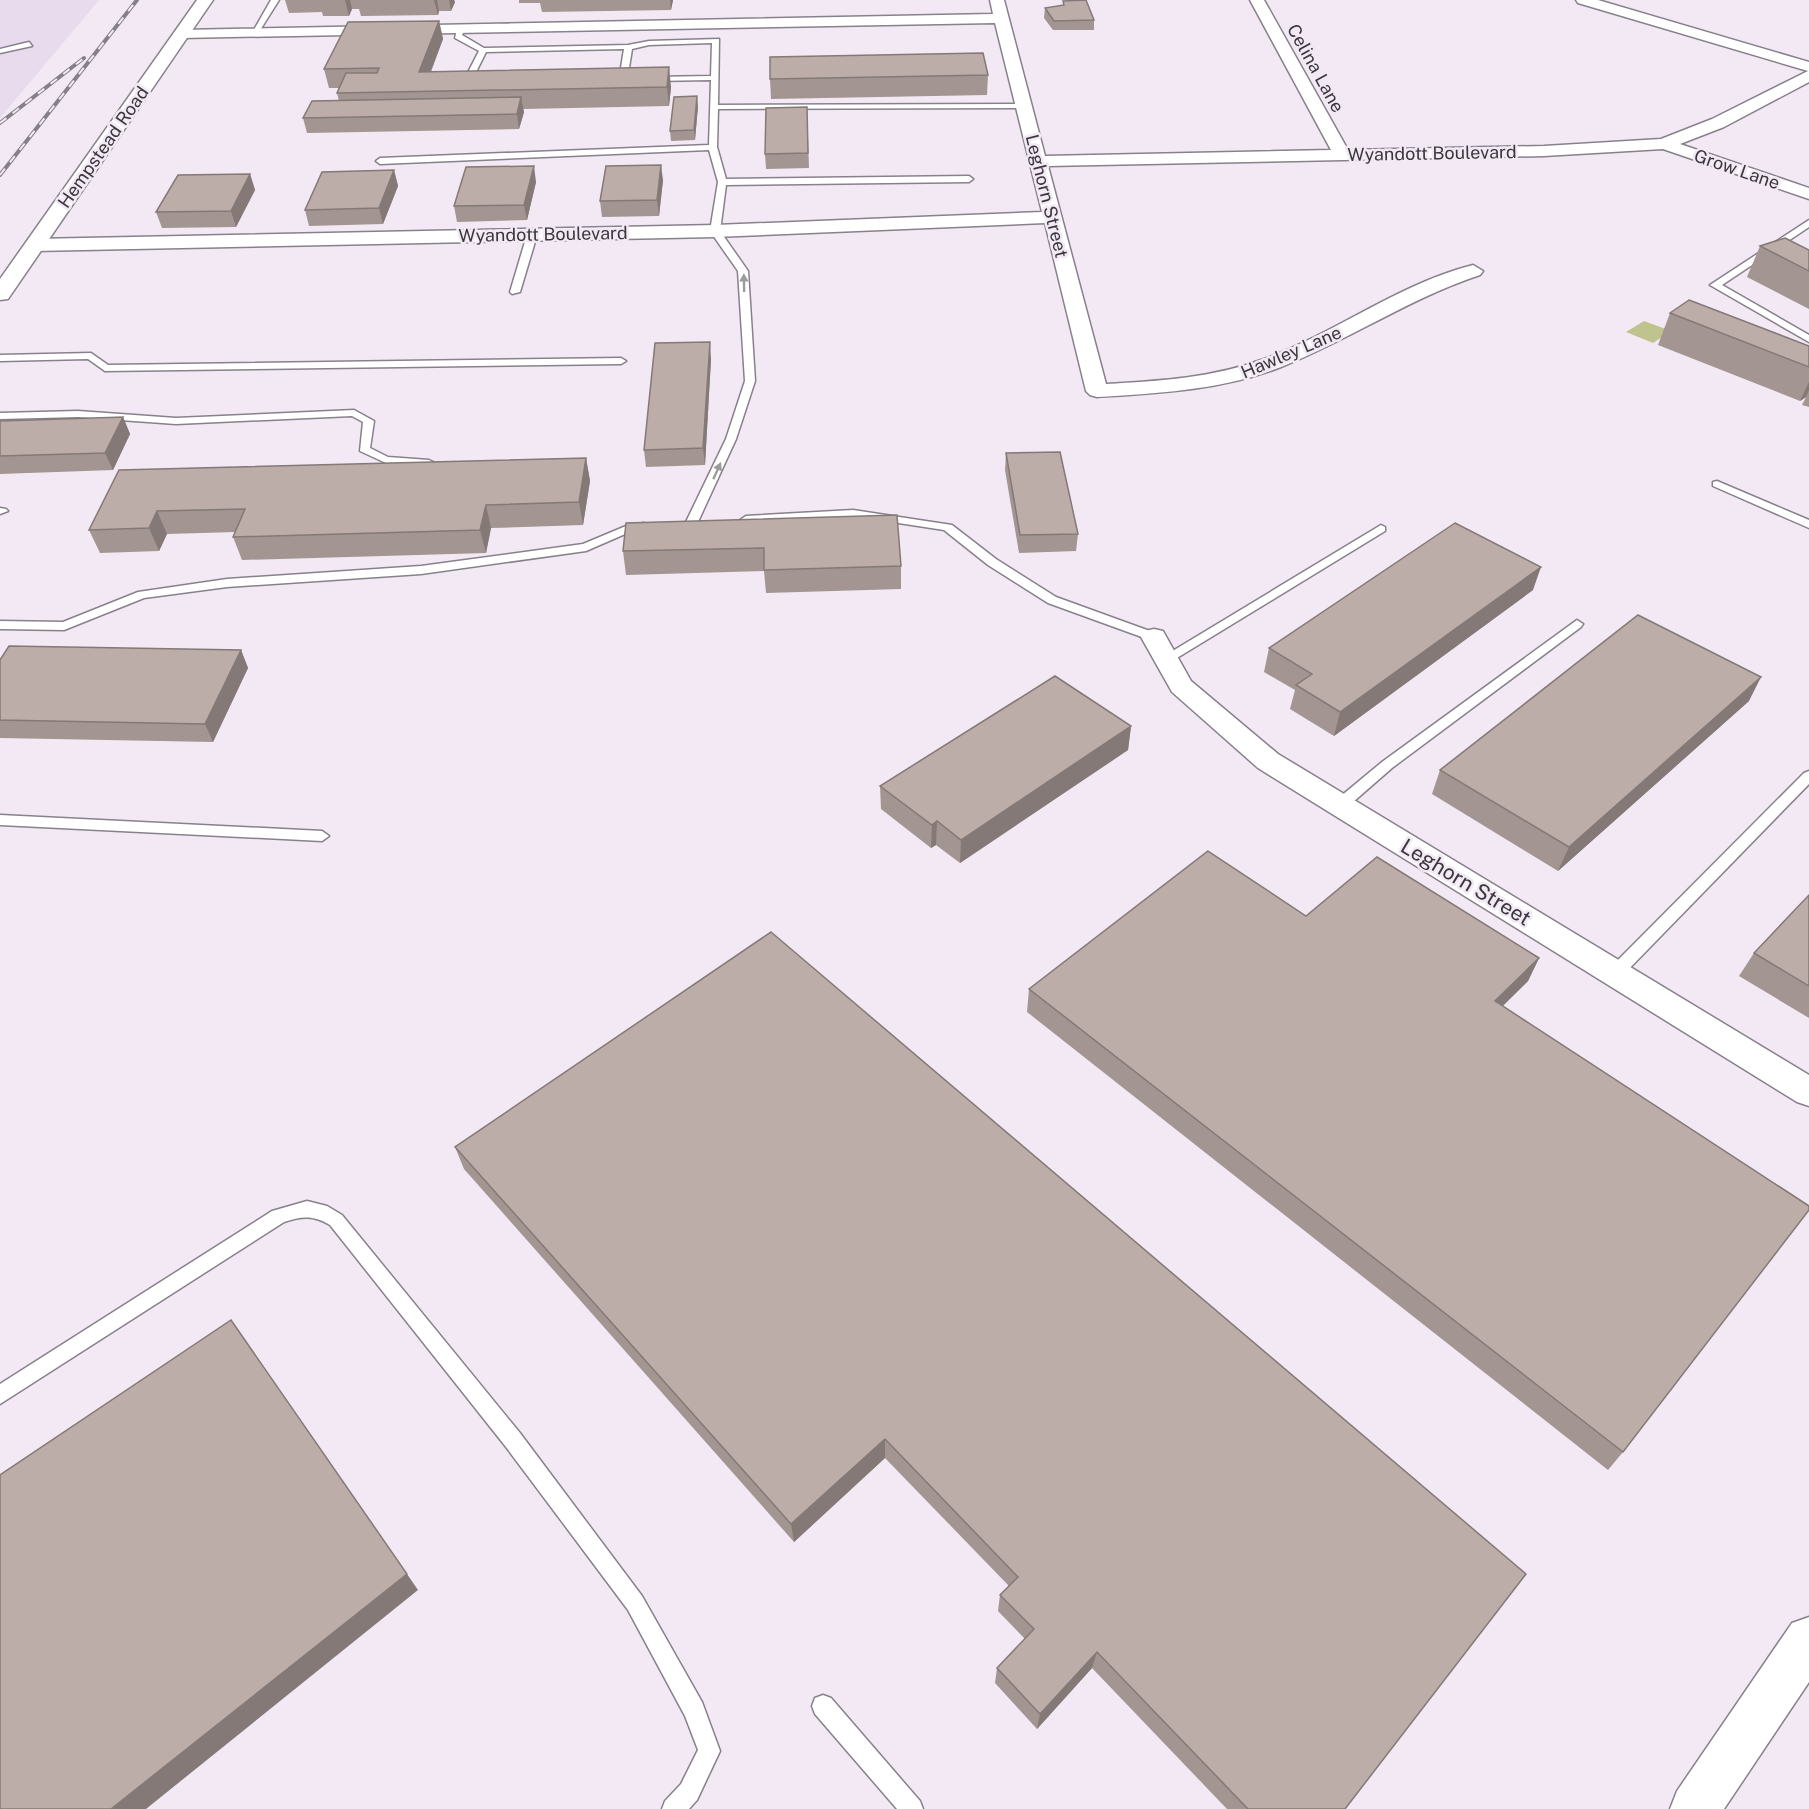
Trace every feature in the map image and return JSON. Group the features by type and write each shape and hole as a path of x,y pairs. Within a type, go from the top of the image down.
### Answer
{"main road":[{"name":"Hempstead Road","path":"0,294 205,0"},
{"path":"1695,1809 1809,1640"}],"street":[{"name":"Leghorn Street","path":"998,0 1000,18 1040,161 1052,217 1097,391"},
{"name":"Celina Lane","path":"1257,0 1342,155"},
{"path":"1583,0 1809,67"},
{"path":"710,24 711,8"},
{"path":"181,34 1000,18"},
{"name":"Wyandott Boulevard","path":"1040,161 1544,151 1664,144 1718,123 1809,76"},
{"name":"Grow Lane","path":"1664,144 1809,194"},
{"name":"Wyandott Boulevard","path":"34,245 715,231 1052,217"},
{"name":"Hawley Lane","path":"1097,391 1179,386 1244,373 1296,354 1425,287 1473,271"},
{"name":"Leghorn Street","path":"1161,647 1181,686 1268,761 1809,1092"}],"lane":[{"path":"254,33 275,0"},
{"path":"460,29 458,36 483,50 628,47 649,43 716,41 716,107 713,147 722,182 715,231 744,271 750,381 731,439 692,524"},
{"path":"0,51 29,44"},
{"path":"623,80 628,47"},
{"path":"479,82 467,82 483,50"},
{"path":"646,79 715,78"},
{"path":"611,80 634,80"},
{"path":"716,107 1024,106"},
{"path":"380,161 713,147"},
{"path":"722,182 969,179"},
{"path":"1809,223 1779,247 1715,285 1809,339"},
{"path":"515,292 532,235"},
{"path":"0,358 91,356 105,368 621,361"},
{"path":"0,416 78,414 176,421 354,413 369,421 364,449 386,460 443,463"},
{"path":"1717,484 1809,524"},
{"path":"737,521 853,513 948,527 992,562 1052,600 1161,647 1381,529"},
{"path":"0,625 64,626 142,595 227,584 421,570 586,547 630,528 660,526"},
{"path":"1340,806 1387,765 1577,624"},
{"path":"1615,973 1809,776"},
{"path":"0,820 322,836"},
{"path":"0,1395 278,1216 305,1207 322,1211 336,1220 513,1440 635,1603 694,1710 709,1751 689,1792 674,1809"},
{"path":"822,1706 912,1809"}],"shaded area":[{"path":"0,0 99,0 0,118"}],"green space":[{"path":"1644,321 1671,331 1653,343 1626,332"}],"building":[{"path":"1086,0 1094,20 1054,21 1045,8 1064,5 1063,1"},
{"path":"439,21 419,72 669,67 667,87 337,93 346,73 377,73 379,68 324,69 348,22"},
{"path":"983,53 988,75 770,79 770,57"},
{"path":"697,96 694,130 670,131 674,97"},
{"path":"521,97 517,114 303,118 312,101"},
{"path":"807,107 808,153 765,154 766,108"},
{"path":"661,165 657,200 600,201 606,166"},
{"path":"534,166 524,205 454,206 466,167"},
{"path":"394,170 379,208 305,210 322,172"},
{"path":"250,174 231,211 156,212 178,175"},
{"path":"1785,238 1809,250 1809,271 1760,246"},
{"path":"1689,300 1809,346 1809,367 1670,313"},
{"path":"710,342 703,448 644,450 655,343"},
{"path":"123,417 105,453 0,456 0,421"},
{"path":"1060,452 1078,534 1020,535 1006,453"},
{"path":"586,458 579,502 486,505 480,530 233,537 245,509 157,511 149,528 89,530 119,470"},
{"path":"897,515 901,566 764,570 764,548 623,551 626,523"},
{"path":"1455,523 1541,567 1340,712 1296,685 1312,674 1269,648"},
{"path":"1638,615 1761,677 1569,847 1440,770"},
{"path":"9,646 241,650 205,724 0,720 0,660"},
{"path":"1055,676 1131,726 961,840 937,821 932,825 880,786"},
{"path":"1208,851 1306,916 1377,857 1539,958 1495,1001 1809,1206 1809,1210 1623,1452 1029,989"},
{"path":"1809,895 1809,986 1754,953"},
{"path":"771,932 1526,1574 1345,1809 1248,1809 1097,1652 1040,1714 997,1668 1034,1629 1000,1595 1018,1577 885,1439 791,1524 455,1147"},
{"path":"231,1320 407,1574 111,1809 0,1809 0,1475"}],"railway":[{"path":"0,175 137,0"},
{"path":"0,123 84,58"}]}
